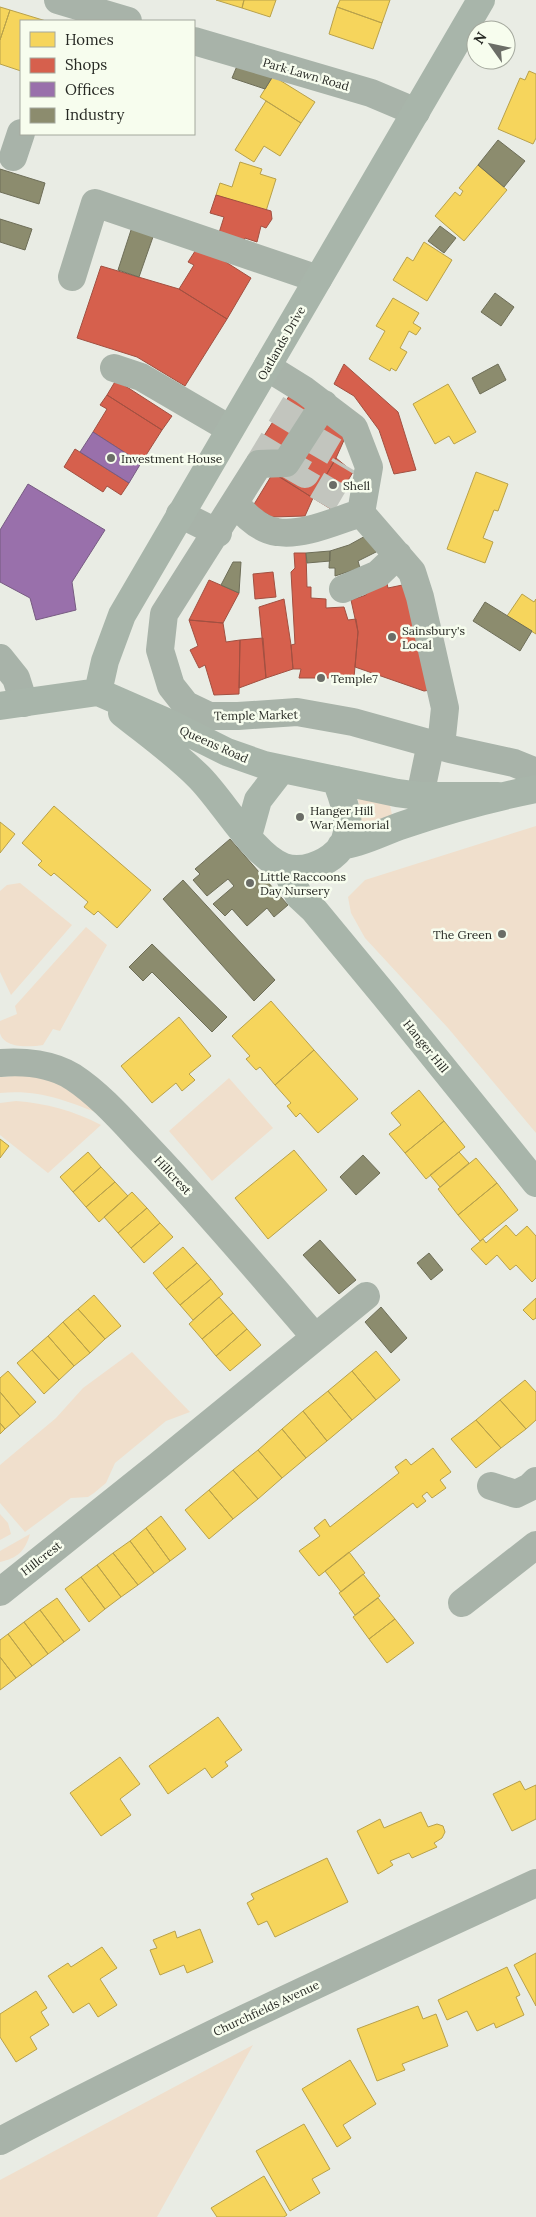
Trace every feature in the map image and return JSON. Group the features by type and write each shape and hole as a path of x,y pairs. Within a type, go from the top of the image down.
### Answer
{"main road":[{"name":"Oatlands Drive","path":"98,692 106,661 122,615 481,0"},
{"path":"12,704 98,692"},
{"name":"Queens Road","path":"98,692 202,726 246,759 282,769 420,796 498,796"},
{"name":"Hanger Hill","path":"98,692 198,776 264,853 285,868 299,896 314,910 536,1183"},
{"path":"248,836 258,800 282,769"},
{"path":"336,780 345,804 348,819 347,829 341,846"},
{"name":"Queens Road","path":"313,866 328,858 341,846 359,843 401,826 498,796 536,789"},
{"path":"285,868 294,870 313,866 314,910"}],"street":[{"path":"62,8 123,20"},
{"name":"Park Lawn Road","path":"195,41 371,93 416,112"},
{"path":"72,276 95,203 318,279"},
{"path":"267,367 320,406 354,428 369,467 361,513"},
{"path":"114,368 141,377 230,429"},
{"name":"Temple Market","path":"320,406 286,464 259,464 218,532 164,614 160,650 172,686 202,726 238,716 297,712 353,722 436,745 514,763 536,772"},
{"path":"345,465 358,439"},
{"path":"235,503 247,516 276,532 306,530 361,513"},
{"path":"306,530 322,504"},
{"path":"361,513 412,572 420,597 445,708 420,796"},
{"path":"180,514 218,532"},
{"path":"343,588 378,574 398,555"},
{"path":"0,658 16,678 12,704"},
{"name":"Hillcrest","path":"0,1063 16,1062 42,1065 72,1076 111,1108 182,1183 315,1337"},
{"name":"Hillcrest","path":"0,1592 159,1466 366,1296"},
{"path":"491,1486 516,1494 530,1487 536,1481"},
{"path":"462,1603 536,1545"},
{"name":"Churchfields Avenue","path":"0,2141 224,2027 536,1883"}],"shaded area":[{"path":"358,798 389,800 392,815 361,829"},
{"path":"536,826 536,1133 448,1028 365,938 351,913 348,897 365,880"},
{"path":"20,883 72,925 11,995 0,972 0,891 7,885"},
{"path":"86,927 107,945 60,1031 53,1029 43,1045 18,1046 7,1042 0,1033 0,1021 17,1014 15,1006"},
{"path":"28,1075 71,1086 103,1115 53,1097 14,1092 0,1093 0,1077"},
{"path":"229,1078 273,1128 212,1181 169,1131"},
{"path":"16,1101 60,1108 101,1125 48,1173 0,1135 0,1103"},
{"path":"132,1352 190,1412 166,1421 115,1463 106,1483 94,1493 88,1497 71,1498 25,1532 0,1503 0,1465 56,1418 83,1388"},
{"path":"0,1514 8,1523 11,1534 0,1540"},
{"path":"30,1534 26,1545 20,1553 0,1562 0,1551"},
{"path":"253,2045 157,2217 0,2217 0,2180"}],"building: Homes":[{"path":"216,0 244,0 242,8"},
{"path":"244,0 276,0 270,17 242,8"},
{"path":"340,0 390,0 382,23 337,7"},
{"path":"0,7 10,10 0,40"},
{"path":"337,7 382,23 373,49 329,34"},
{"path":"10,10 43,20 20,20 20,71 0,64 0,40"},
{"path":"529,71 536,74 536,138 533,144 498,129 520,78 525,80"},
{"path":"273,76 315,102 301,123 260,97"},
{"path":"266,101 301,123 280,156 264,146 254,162 235,150"},
{"path":"240,162 262,169 260,174 276,179 266,211 216,195 220,183 232,187"},
{"path":"478,165 507,190 464,241 435,216 455,192 460,196 463,191 459,188"},
{"path":"424,242 452,260 427,301 393,280 407,257 413,261"},
{"path":"393,298 419,313 413,323 421,328 416,335 409,331 400,348 407,352 396,371 391,368 390,371 369,359 385,331 376,326"},
{"path":"448,384 476,432 454,444 449,436 435,444 413,404"},
{"path":"476,472 508,484 498,511 494,510 483,538 493,542 485,563 447,549"},
{"path":"522,594 534,602 536,599 536,634 507,616"},
{"path":"54,806 151,890 117,928 98,911 94,915 84,907 88,902 54,873 51,876 38,865 42,861 22,843"},
{"path":"0,822 15,834 0,853"},
{"path":"271,1001 314,1050 275,1085 260,1067 256,1070 246,1059 250,1056 232,1036"},
{"path":"179,1017 211,1056 189,1074 195,1080 182,1091 176,1083 152,1103 121,1066"},
{"path":"314,1050 358,1099 318,1133 300,1113 296,1117 287,1106 291,1103 275,1085"},
{"path":"419,1090 444,1121 405,1153 389,1134 401,1125 391,1113"},
{"path":"444,1121 465,1147 426,1179 405,1153"},
{"path":"0,1139 9,1146 0,1158"},
{"path":"294,1150 327,1190 268,1239 235,1198"},
{"path":"88,1152 101,1167 73,1192 60,1177"},
{"path":"459,1152 469,1163 440,1187 430,1175"},
{"path":"476,1158 497,1183 458,1215 438,1189"},
{"path":"101,1167 115,1182 86,1207 73,1192"},
{"path":"115,1182 128,1196 99,1222 86,1207"},
{"path":"497,1183 518,1210 480,1241 458,1215"},
{"path":"132,1192 147,1208 118,1233 104,1217"},
{"path":"147,1208 160,1223 131,1248 118,1233"},
{"path":"160,1223 173,1237 144,1263 131,1248"},
{"path":"506,1225 516,1236 527,1226 536,1236 536,1278 532,1282 516,1265 510,1270 497,1255 486,1265 471,1249 483,1239 486,1243"},
{"path":"183,1247 197,1263 166,1289 153,1273"},
{"path":"197,1263 211,1279 180,1305 166,1289"},
{"path":"211,1279 223,1294 193,1320 180,1305"},
{"path":"94,1295 121,1326 105,1339 78,1309"},
{"path":"219,1297 233,1313 202,1339 189,1324"},
{"path":"536,1298 536,1318 533,1320 523,1310"},
{"path":"78,1309 105,1339 90,1353 63,1322"},
{"path":"233,1313 247,1329 216,1356 202,1339"},
{"path":"63,1322 90,1353 74,1366 48,1336"},
{"path":"247,1329 261,1345 230,1371 216,1356"},
{"path":"48,1336 74,1366 59,1380 32,1350"},
{"path":"32,1350 59,1380 44,1394 17,1363"},
{"path":"376,1351 400,1380 376,1400 352,1371"},
{"path":"8,1371 36,1402 20,1416 0,1392 0,1378"},
{"path":"352,1371 376,1400 352,1420 328,1391"},
{"path":"525,1380 536,1392 536,1420 526,1429 500,1400"},
{"path":"328,1391 352,1420 327,1441 303,1411"},
{"path":"0,1392 20,1416 5,1429 0,1423"},
{"path":"500,1400 526,1429 501,1448 476,1420"},
{"path":"303,1411 327,1441 306,1458 282,1429"},
{"path":"476,1420 501,1448 476,1468 451,1439"},
{"path":"0,1423 5,1429 0,1434"},
{"path":"282,1429 306,1458 282,1478 258,1450"},
{"path":"433,1448 451,1472 440,1480 446,1488 432,1498 427,1492 422,1496 426,1501 417,1508 413,1503 319,1576 299,1551 320,1536 314,1528 325,1519 330,1527 399,1473 395,1467 406,1459 411,1465"},
{"path":"258,1450 282,1478 258,1499 233,1470"},
{"path":"233,1470 258,1499 233,1519 209,1490"},
{"path":"209,1490 233,1519 209,1539 185,1510"},
{"path":"161,1516 186,1549 170,1561 146,1528"},
{"path":"146,1528 170,1561 154,1573 130,1541"},
{"path":"130,1541 154,1573 138,1585 113,1553"},
{"path":"349,1552 365,1573 341,1592 325,1571"},
{"path":"113,1553 138,1585 121,1597 97,1565"},
{"path":"97,1565 121,1597 105,1609 81,1577"},
{"path":"363,1574 380,1596 355,1615 339,1593"},
{"path":"81,1577 105,1609 89,1622 65,1589"},
{"path":"57,1598 80,1630 64,1642 40,1610"},
{"path":"378,1598 395,1619 369,1639 353,1617"},
{"path":"40,1610 64,1642 48,1654 24,1622"},
{"path":"395,1619 414,1643 387,1663 369,1639"},
{"path":"24,1622 48,1654 32,1666 8,1634"},
{"path":"8,1634 32,1666 16,1678 0,1657 0,1640"},
{"path":"0,1657 16,1678 0,1690"},
{"path":"218,1717 242,1750 225,1762 228,1766 212,1778 205,1768 168,1794 149,1766"},
{"path":"120,1757 140,1784 120,1799 131,1815 101,1836 70,1793"},
{"path":"520,1781 525,1790 536,1785 536,1819 512,1831 493,1794"},
{"path":"421,1812 428,1827 437,1824 443,1826 445,1832 442,1838 434,1843 437,1847 412,1858 409,1853 390,1861 393,1865 378,1874 357,1831 380,1819 384,1828"},
{"path":"327,1858 348,1902 275,1937 267,1921 258,1925 247,1903 254,1899 251,1894"},
{"path":"200,1929 213,1962 187,1973 184,1965 160,1975 150,1950 157,1948 153,1940 175,1931 177,1938"},
{"path":"102,1947 117,1968 100,1979 117,2005 98,2017 89,2003 73,2013 48,1976 68,1963 71,1967"},
{"path":"536,1953 536,2006 514,1965"},
{"path":"507,1967 520,1995 516,1997 524,2015 496,2028 494,2023 477,2031 467,2011 447,2020 438,2000"},
{"path":"36,1991 47,2008 41,2012 49,2025 30,2037 37,2049 16,2062 0,2037 0,2014"},
{"path":"418,2006 423,2019 436,2014 448,2046 402,2064 405,2070 377,2081 357,2029"},
{"path":"350,2060 376,2104 343,2125 351,2138 337,2147 302,2089"},
{"path":"304,2124 330,2169 312,2179 320,2193 290,2211 256,2151"},
{"path":"264,2176 287,2215 284,2217 217,2217 211,2208"}],"building: Shops":[{"path":"216,195 271,211 272,219 266,228 261,226 257,242 245,238 243,244 218,236 224,217 210,213"},
{"path":"199,245 251,278 227,319 179,289 194,265 188,262"},
{"path":"101,266 179,289 227,319 185,386 137,357 77,338"},
{"path":"344,364 398,412 416,470 394,474 379,430 354,396 334,384"},
{"path":"116,380 172,416 162,430 107,395"},
{"path":"291,393 349,429 336,458 313,498 250,458"},
{"path":"107,395 162,430 141,463 93,432 107,409 100,405"},
{"path":"75,449 129,483 121,495 107,486 103,492 64,467"},
{"name":"Shell","path":"336,458 353,472 331,509 313,498"},
{"path":"273,473 313,498 305,516 272,517 253,506"},
{"path":"294,553 306,553 307,587 311,587 311,598 326,599 326,608 344,607 348,620 356,619 358,632 354,678 299,678 301,669 293,669 291,645 295,644 291,572 295,568"},
{"path":"273,572 276,597 255,599 253,574"},
{"path":"386,579 388,588 412,583 436,689 424,691 355,667 358,632 351,600 366,595 366,584"},
{"path":"209,580 239,593 223,623 189,620"},
{"path":"284,599 293,669 266,678 259,607"},
{"path":"189,620 223,623 226,642 240,640 239,694 214,695 205,665 199,668 190,650 198,646"},
{"path":"263,638 266,678 239,688 240,640"}],"building: Offices":[{"name":"Investment House","path":"93,432 141,463 129,483 80,452"},
{"path":"28,484 105,530 72,582 76,610 36,620 30,598 0,582 0,530"}],"building: Industry":[{"path":"237,66 273,76 265,89 232,78"},
{"path":"498,140 525,161 504,187 478,165"},
{"path":"0,169 45,183 39,204 0,192"},
{"path":"0,219 32,229 25,250 0,242"},
{"path":"440,226 456,238 444,253 428,241"},
{"path":"132,227 154,234 139,277 118,270"},
{"path":"495,293 514,307 501,326 481,312"},
{"path":"498,364 506,380 480,394 472,378"},
{"path":"369,534 380,550 358,561 360,568 335,576 335,568 329,568 330,551 349,545"},
{"path":"330,551 330,561 307,563 306,553"},
{"path":"233,562 241,562 239,593 221,585"},
{"path":"485,602 532,631 520,651 473,621"},
{"name":"Little Raccoons Day Nursery","path":"230,839 288,905 274,917 267,908 247,926 232,909 225,916 213,904 234,886 228,879 207,896 193,880 200,874 195,869"},
{"path":"183,880 275,980 254,1001 163,899"},
{"path":"152,944 227,1017 212,1032 152,972 143,981 129,967"},
{"path":"363,1155 380,1173 356,1195 340,1177"},
{"path":"320,1240 356,1280 339,1294 303,1255"},
{"path":"429,1253 443,1270 431,1280 417,1263"},
{"path":"381,1307 407,1338 391,1353 365,1322"}],"tunnel":[{"path":"259,464 299,398"},
{"path":"286,463 305,474 336,421"},
{"path":"322,504 345,465"}],"place":[{"name":"Investment House","path":"111,458"},
{"name":"Shell","path":"333,485"},
{"name":"Sainsbury's Local","path":"392,637"},
{"name":"Temple7","path":"321,678"},
{"name":"Hanger Hill War Memorial","path":"300,817"},
{"name":"Little Raccoons Day Nursery","path":"250,883"},
{"name":"The Green","path":"502,934"}]}
